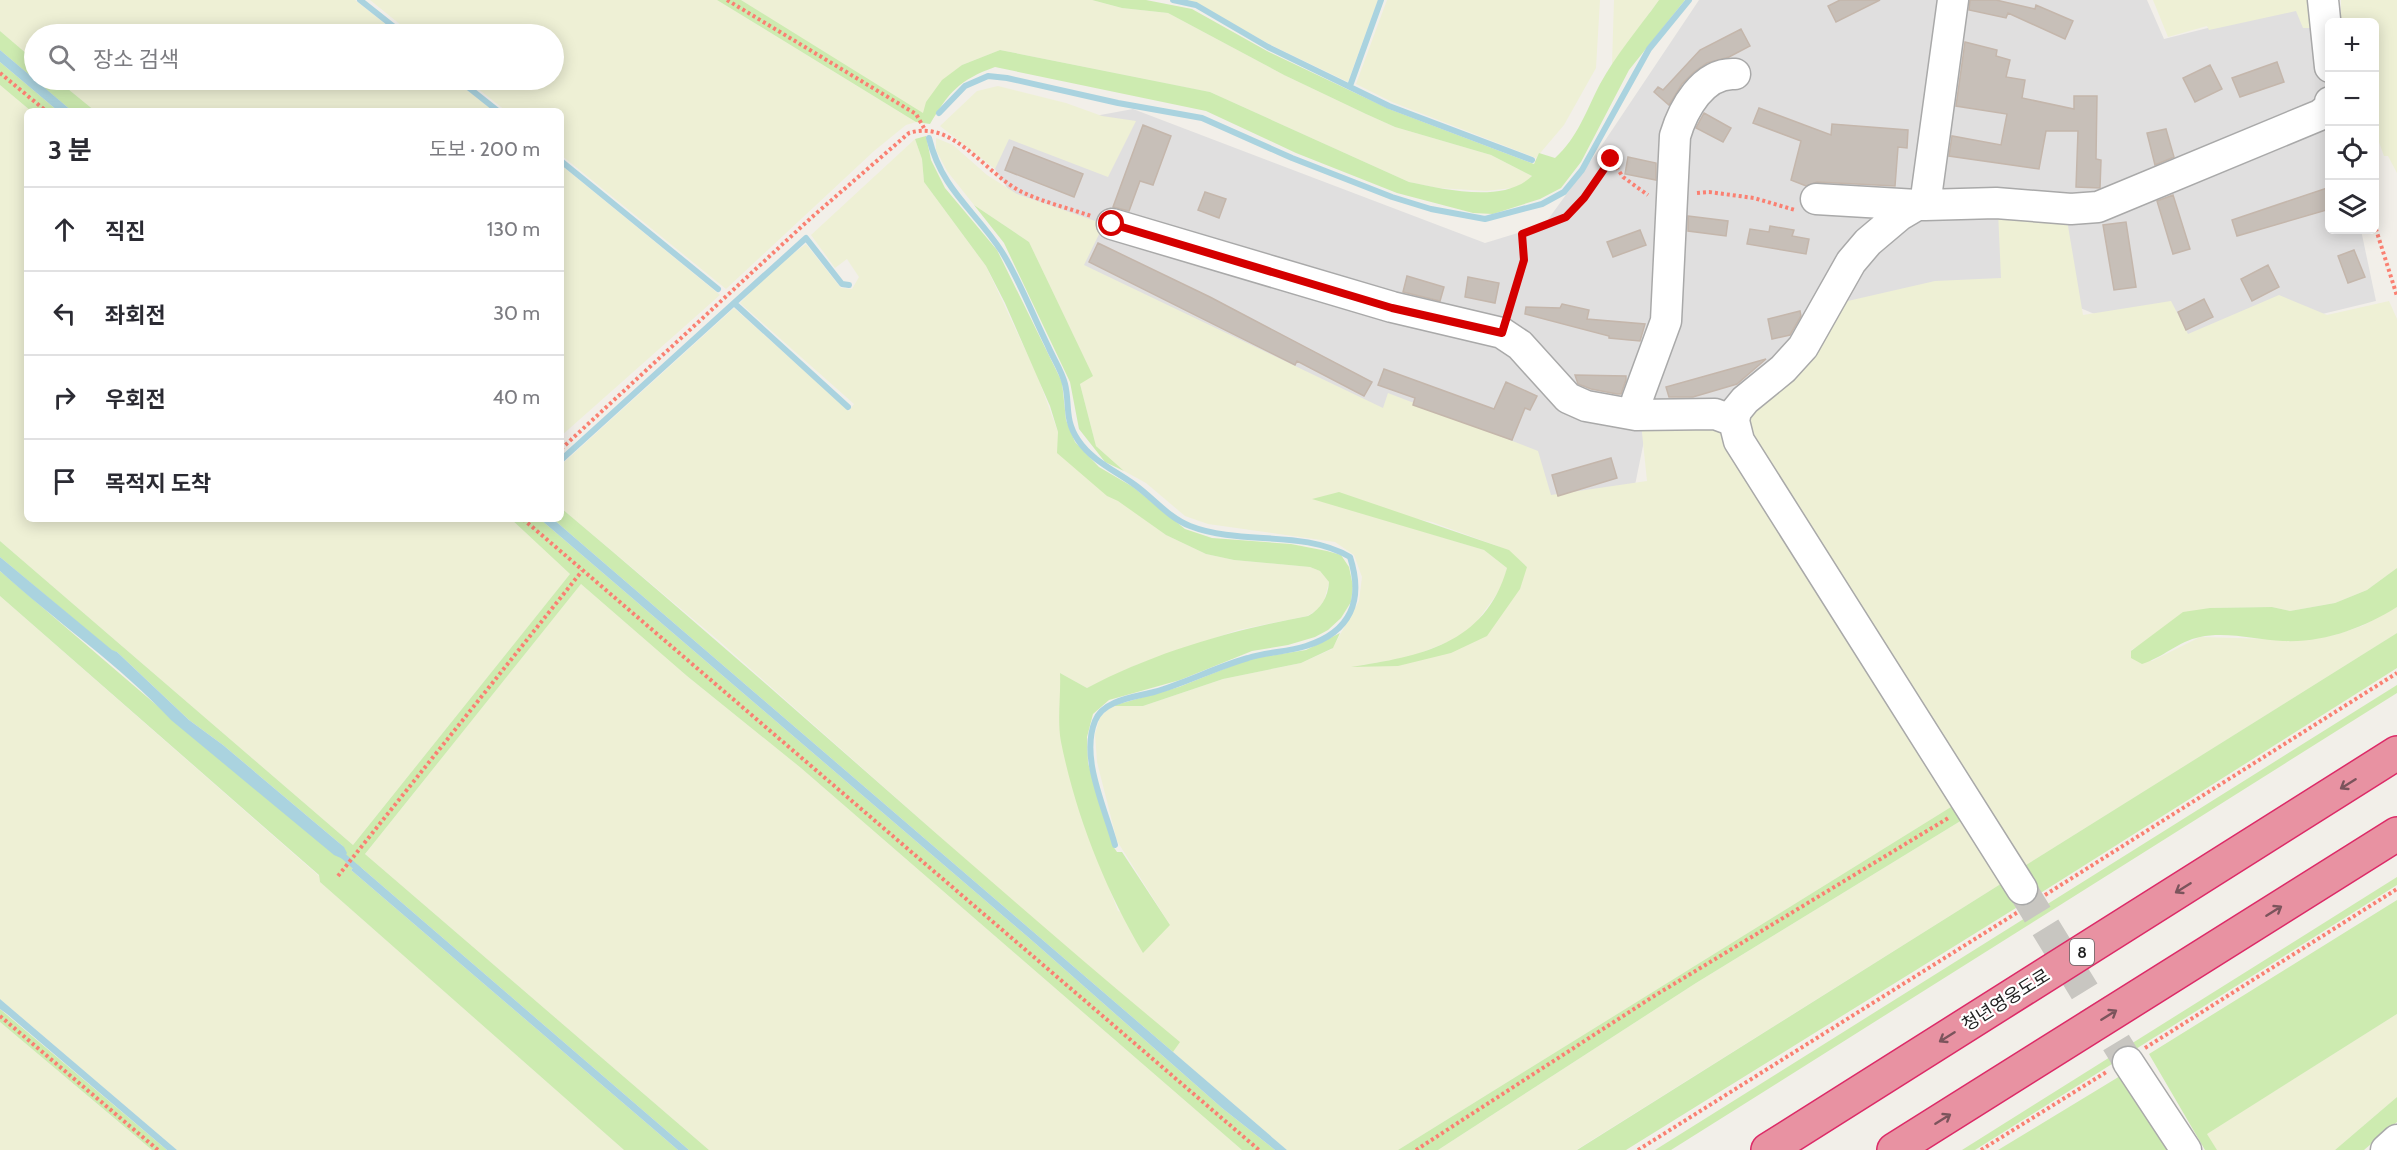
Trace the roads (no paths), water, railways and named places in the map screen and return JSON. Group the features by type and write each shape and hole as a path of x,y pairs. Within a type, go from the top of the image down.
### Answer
{"highway":[{"name":"청년영웅도로","path":"1768,1150 2397,753"},
{"path":"1894,1150 2397,834"}],"street":[{"path":"1921,205 1953,0"},
{"path":"2323,0 2325,19"},
{"path":"1636,415 1637,400 1666,321 1674,195 1675,136 1679,121 1692,99 1707,83 1722,73 1735,74"},
{"path":"1816,199 1921,205 1996,203 2071,208 2098,207 2325,111"},
{"path":"1921,205 1884,226 1868,242 1837,284 1815,329 1803,347 1783,369 1745,400 1736,411 1734,421 1739,441 2022,889"},
{"path":"1112,224 1392,308 1502,333 1520,345 1568,398 1586,406 1636,415 1715,414 1734,421"},
{"path":"2128,1060 2186,1150"},
{"path":"2386,1150 2397,1140"}],"water":[{"path":"0,50 24,70 24,82 0,62"},
{"path":"33,90 47,90 68,108 54,108"},
{"path":"544,522 556,522 1287,1150 1275,1150 1222,1108 1036,944"},
{"path":"0,557 117,652 189,720 223,745 344,847 347,853 343,859 334,855 171,720 131,681 21,590 0,571"},
{"path":"357,864 689,1150 678,1150 351,870"},
{"path":"0,999 177,1150 167,1150 0,1009"}],"waterway":[{"path":"360,0 390,24"},
{"path":"1173,0 1196,5 1268,47 1389,106 1532,160"},
{"path":"1350,86 1381,0"},
{"path":"939,113 965,86 988,76 1007,78 1118,103 1202,118 1292,158 1392,197 1431,209 1485,219 1542,204 1564,192 1582,170 1649,49 1689,0"},
{"path":"472,90 494,108"},
{"path":"929,138 942,172 960,199 992,237 1015,275 1064,379 1071,425 1078,440 1090,454 1135,485 1168,513 1190,526 1230,535 1312,543 1331,548 1350,557 1354,573 1354,600 1350,612 1334,632 1306,646 1248,658 1154,692 1120,700 1099,714 1091,735 1090,751 1100,799 1115,845"},
{"path":"564,163 718,289"},
{"path":"734,303 806,238 842,284 849,285"},
{"path":"564,457 734,303 848,407"},
{"path":"339,852 360,871"}],"tunnel":[{"path":"2022,889 2128,1062"}]}
